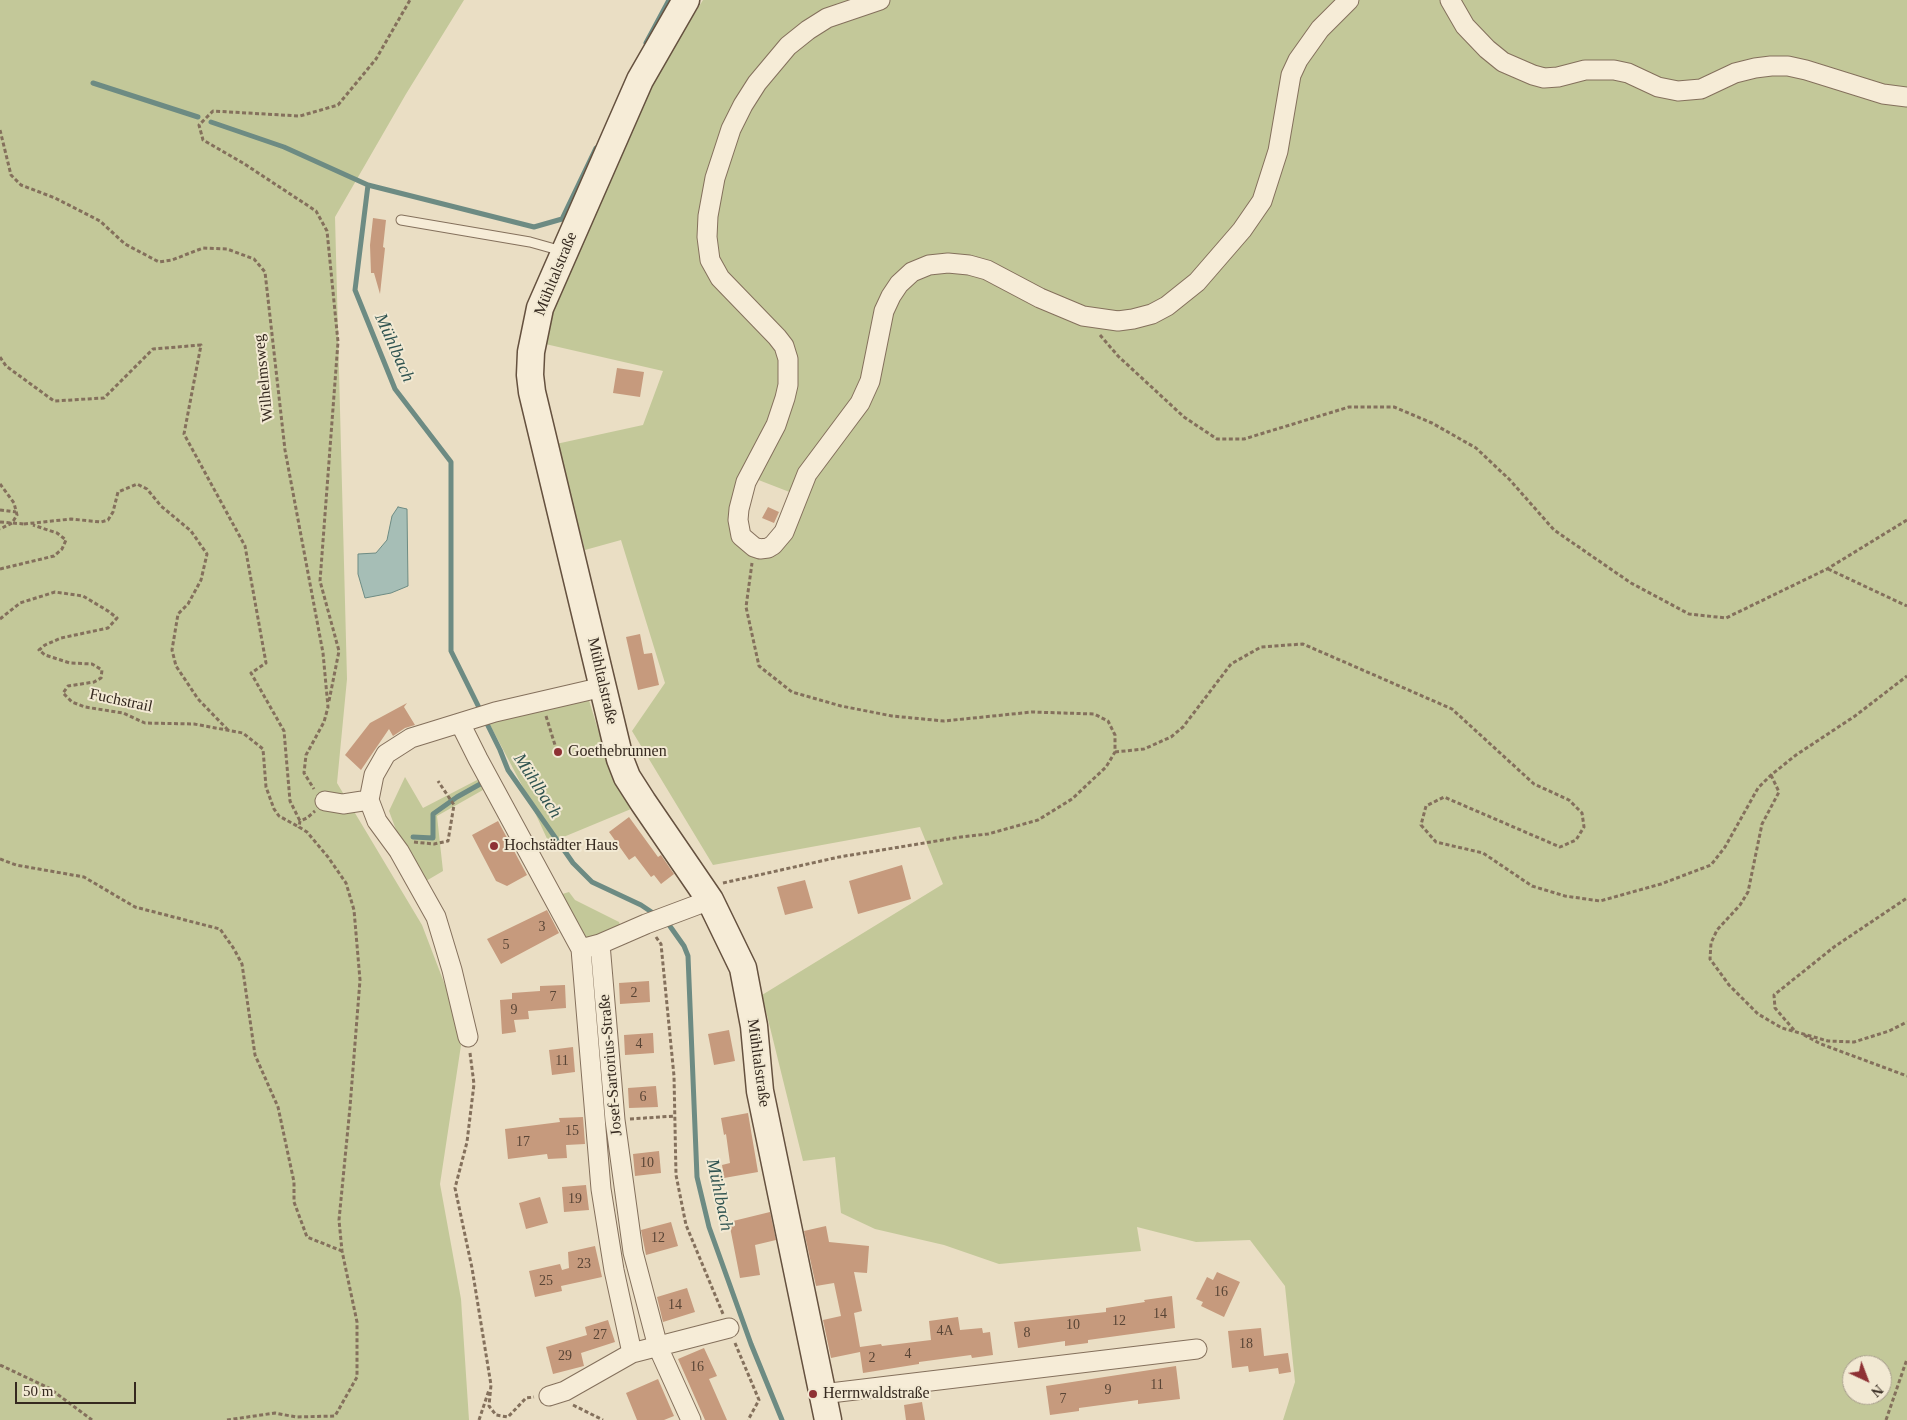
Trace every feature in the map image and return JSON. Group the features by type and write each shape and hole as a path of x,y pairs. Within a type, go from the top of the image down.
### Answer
{"main road":[{"name":"Mühltalstraße","path":"686,0 640,80 540,308 531,352 530,376 532,392 620,759 627,777 706,894 742,968 754,1026 760,1090 828,1420"}],"street":[{"path":"880,0 827,18 788,46 757,83 743,105 731,129 715,178 708,216 707,236 710,260 720,278 777,337 784,346 788,360 788,385 785,398 776,425 746,482 739,509 738,520 741,536 754,547 768,548 779,540 808,474 860,403 870,380 884,311 890,296 912,272 929,265 948,263 969,265 987,270 1040,298 1084,316 1118,321 1152,314 1167,306 1197,282 1242,230 1262,201 1278,151 1291,75 1298,60 1320,29 1349,0"},
{"path":"1450,0 1465,26 1487,49 1503,62 1533,76 1544,78 1558,77 1585,70 1614,70 1628,73 1658,87 1678,91 1701,89 1735,73 1755,68 1788,66 1882,94 1907,97"},
{"path":"468,1037 452,970 436,917 398,851 377,820 370,800 374,775 386,754 411,738 495,712 603,687"},
{"name":"Josef-Sartorius-Straße","path":"468,720 478,759 582,949 601,1189 614,1270 632,1353"},
{"path":"326,800 343,804 370,800"},
{"path":"582,949 600,944 673,914 706,894"},
{"name":"Josef-Sartorius-Straße","path":"600,944 615,1120 633,1252 658,1347 691,1420"},
{"path":"601,1189 623,1185"},
{"path":"549,1396 565,1391 632,1353 729,1328"},
{"path":"822,1394 1197,1349"}],"lane":[{"path":"401,220 530,242 565,252"}],"path":[{"path":"328,707 339,651 320,581 338,342 327,231 316,211 243,163 203,140 199,125 213,111 300,116 338,105 376,59 410,0"},
{"name":"Wilhelmsweg","path":"0,130 11,175 21,185 55,198 100,220 125,244 159,262 172,260 203,248 227,249 254,259 265,272 285,450 323,653 328,707 324,722 306,755 304,773 314,788 326,800"},
{"path":"1084,316 1118,356 1176,410 1217,439 1244,439 1349,407 1394,407 1432,423 1476,448 1510,480 1554,530 1631,583 1689,614 1726,618 1827,569 1907,520"},
{"path":"0,357 6,366 54,401 104,398 153,349 201,345 184,434 245,546 266,663 251,673 284,731 290,801 300,822 299,827"},
{"path":"0,484 14,503 17,515 12,523 0,528"},
{"path":"24,524 71,519 101,522 108,520 114,512 118,492 137,484 146,489 161,506 191,531 207,554 201,580 188,604 178,614 172,650 176,666 189,687 228,730"},
{"path":"0,510 16,512"},
{"path":"0,522 38,526 57,533 66,540 62,549 54,556 0,569"},
{"path":"706,894 839,857 988,834 1038,820 1072,799 1106,767 1115,752 1115,735 1108,721 1094,714 1032,712 944,721 892,716 841,706 792,692 759,666 746,607 754,547"},
{"path":"1827,569 1907,606"},
{"name":"Fuchstrail","path":"0,619 20,602 55,592 82,596 117,618 108,628 60,638 45,644 39,650 45,655 70,663 92,664 102,670 101,678 94,682 68,686 63,693 72,702 91,708 123,713 145,723 194,724 243,733 263,750 265,760 264,772 270,801 279,816 306,832 328,857 346,883 354,910 360,980 339,1220 342,1251 357,1322 357,1377 335,1416 296,1417 275,1413 227,1420"},
{"path":"1115,752 1144,749 1171,737 1183,727 1231,664 1261,647 1303,644 1452,709 1534,784 1569,800 1582,812 1584,827 1576,840 1560,847 1444,797 1426,806 1421,825 1436,842 1483,853 1532,886 1565,896 1600,901 1661,884 1711,865 1725,847 1758,788 1771,774 1855,716 1907,676"},
{"path":"541,702 555,745"},
{"path":"1771,774 1779,792 1762,824 1748,892 1740,905 1717,930 1711,943 1710,959 1729,985 1758,1014 1782,1028 1828,1041 1854,1042 1889,1031 1907,1022"},
{"path":"414,842 434,844 448,841 454,805 438,781"},
{"path":"300,822 308,818 326,800"},
{"path":"0,859 16,864 84,877 135,907 220,929 242,964 256,1055 278,1107 294,1182 294,1202 307,1236 342,1251"},
{"path":"1907,898 1834,947 1774,995 1775,1008 1791,1028 1821,1044 1907,1076"},
{"path":"648,924 661,944 674,1076 676,1175 686,1225 759,1400 748,1420"},
{"path":"468,1037 474,1084 467,1142 454,1188 472,1268 491,1385 489,1406 496,1414 508,1416 526,1398 549,1396 558,1398 603,1420"},
{"path":"615,1120 674,1116"},
{"path":"1886,1420 1907,1359"},
{"path":"0,1365 49,1388 92,1420"},
{"path":"479,1420 491,1385"}],"green space":[{"path":"0,0 464,0 406,94 335,217 347,679 337,783 422,925 463,1032 440,1184 461,1299 469,1420 0,1420"},
{"path":"703,0 1907,0 1907,1420 1283,1420 1295,1382 1285,1286 1250,1240 1196,1242 1137,1227 1141,1251 999,1264 944,1245 875,1229 841,1213 835,1157 803,1161 762,995 943,884 920,827 713,865 632,731 665,683 621,540 585,550 556,444 643,425 663,371 541,343 634,110","holes":["743,474 805,498 760,556 734,497"]},
{"path":"588,697 614,782 631,809 549,843 525,791 489,723"},
{"path":"405,777 423,808 477,780 490,786 437,816 443,871 426,881 405,854 389,811"},
{"path":"569,892 575,900 619,922 621,928 582,941 559,895"}],"water":[{"path":"398,507 407,509 408,586 391,593 365,598 358,574 358,554 376,553 387,540 392,516"}],"building":[{"path":"373,218 386,220 380,294 374,273 371,273 370,245"},
{"path":"617,368 644,372 640,397 613,393"},
{"path":"768,507 779,512 774,523 762,518"},
{"path":"640,634 644,654 652,653 659,685 638,690 626,637"},
{"path":"407,703 404,707 415,725 405,728 393,736 389,729 361,770 345,755 370,723"},
{"path":"629,817 658,857 661,855 674,874 661,884 654,875 651,877 635,856 629,860 609,832"},
{"name":"Hochstädter Haus","path":"498,821 527,875 507,886 496,881 472,835"},
{"path":"902,865 911,899 858,914 849,881"},
{"path":"805,880 813,908 785,915 777,887"},
{"path":"547,910 559,933 501,964 487,939"},
{"path":"649,981 650,1002 620,1004 619,983"},
{"path":"565,985 566,1008 528,1011 529,1019 514,1020 516,1032 502,1034 500,1000 512,999 512,993 540,991 540,986"},
{"path":"729,1030 735,1061 714,1065 708,1034"},
{"path":"653,1033 654,1053 625,1055 624,1035"},
{"path":"573,1047 575,1072 552,1075 549,1050"},
{"path":"656,1086 658,1107 629,1108 628,1088"},
{"path":"748,1113 758,1172 724,1178 722,1165 730,1163 726,1134 724,1135 721,1118"},
{"path":"583,1117 585,1144 566,1145 567,1158 548,1159 547,1154 508,1159 505,1129 560,1122 559,1118"},
{"path":"659,1151 661,1173 635,1176 633,1154"},
{"path":"586,1185 589,1210 564,1212 562,1187"},
{"path":"540,1197 548,1223 526,1229 519,1203"},
{"path":"770,1212 776,1240 755,1245 760,1275 740,1278 729,1222"},
{"path":"671,1222 678,1246 646,1255 641,1230"},
{"path":"826,1226 829,1242 869,1246 867,1273 854,1272 862,1311 854,1313 860,1347 931,1340 929,1321 958,1317 960,1330 982,1328 983,1333 990,1332 993,1355 972,1358 971,1355 919,1362 919,1364 863,1373 860,1352 831,1358 823,1320 841,1316 834,1283 816,1286 804,1231"},
{"path":"595,1246 602,1277 561,1286 562,1291 535,1297 529,1271 560,1264 562,1270 569,1268 568,1252"},
{"path":"1217,1272 1240,1282 1224,1317 1201,1306 1203,1302 1196,1299 1207,1277 1213,1280"},
{"path":"687,1288 695,1312 663,1322 657,1297"},
{"path":"1172,1296 1175,1328 1088,1340 1088,1343 1065,1346 1065,1341 1018,1348 1014,1322 1106,1312 1106,1308"},
{"path":"608,1320 615,1342 581,1353 584,1366 553,1374 546,1347 587,1335 585,1327"},
{"path":"1261,1328 1264,1356 1288,1353 1291,1372 1279,1374 1278,1368 1249,1372 1248,1366 1232,1368 1228,1331"},
{"path":"704,1348 717,1376 709,1379 727,1420 705,1420 678,1359"},
{"path":"1176,1366 1180,1399 1138,1404 1138,1400 1079,1408 1079,1411 1050,1415 1046,1386"},
{"path":"658,1379 674,1416 664,1420 637,1420 626,1393"},
{"path":"922,1402 925,1420 906,1420 904,1405"}],"waterway":[{"name":"Mühlbach","path":"646,43 669,0"},
{"name":"Mühlbach","path":"93,83 198,117"},
{"name":"Mühlbach","path":"211,122 284,147 368,185"},
{"name":"Mühlbach","path":"596,148 562,219 534,227 368,185 355,290 395,389 451,462 451,651 508,770 573,863 592,882 641,905 656,915"},
{"path":"413,837 433,838 433,814 457,797 482,783 480,779"},
{"name":"Mühlbach","path":"667,922 684,946 688,956 697,1177 709,1227 751,1344 782,1420"}],"place":[{"name":"Goethebrunnen","path":"558,752"},
{"name":"Hochstädter Haus","path":"494,846"},
{"name":"Herrnwaldstraße","path":"813,1394"}]}
